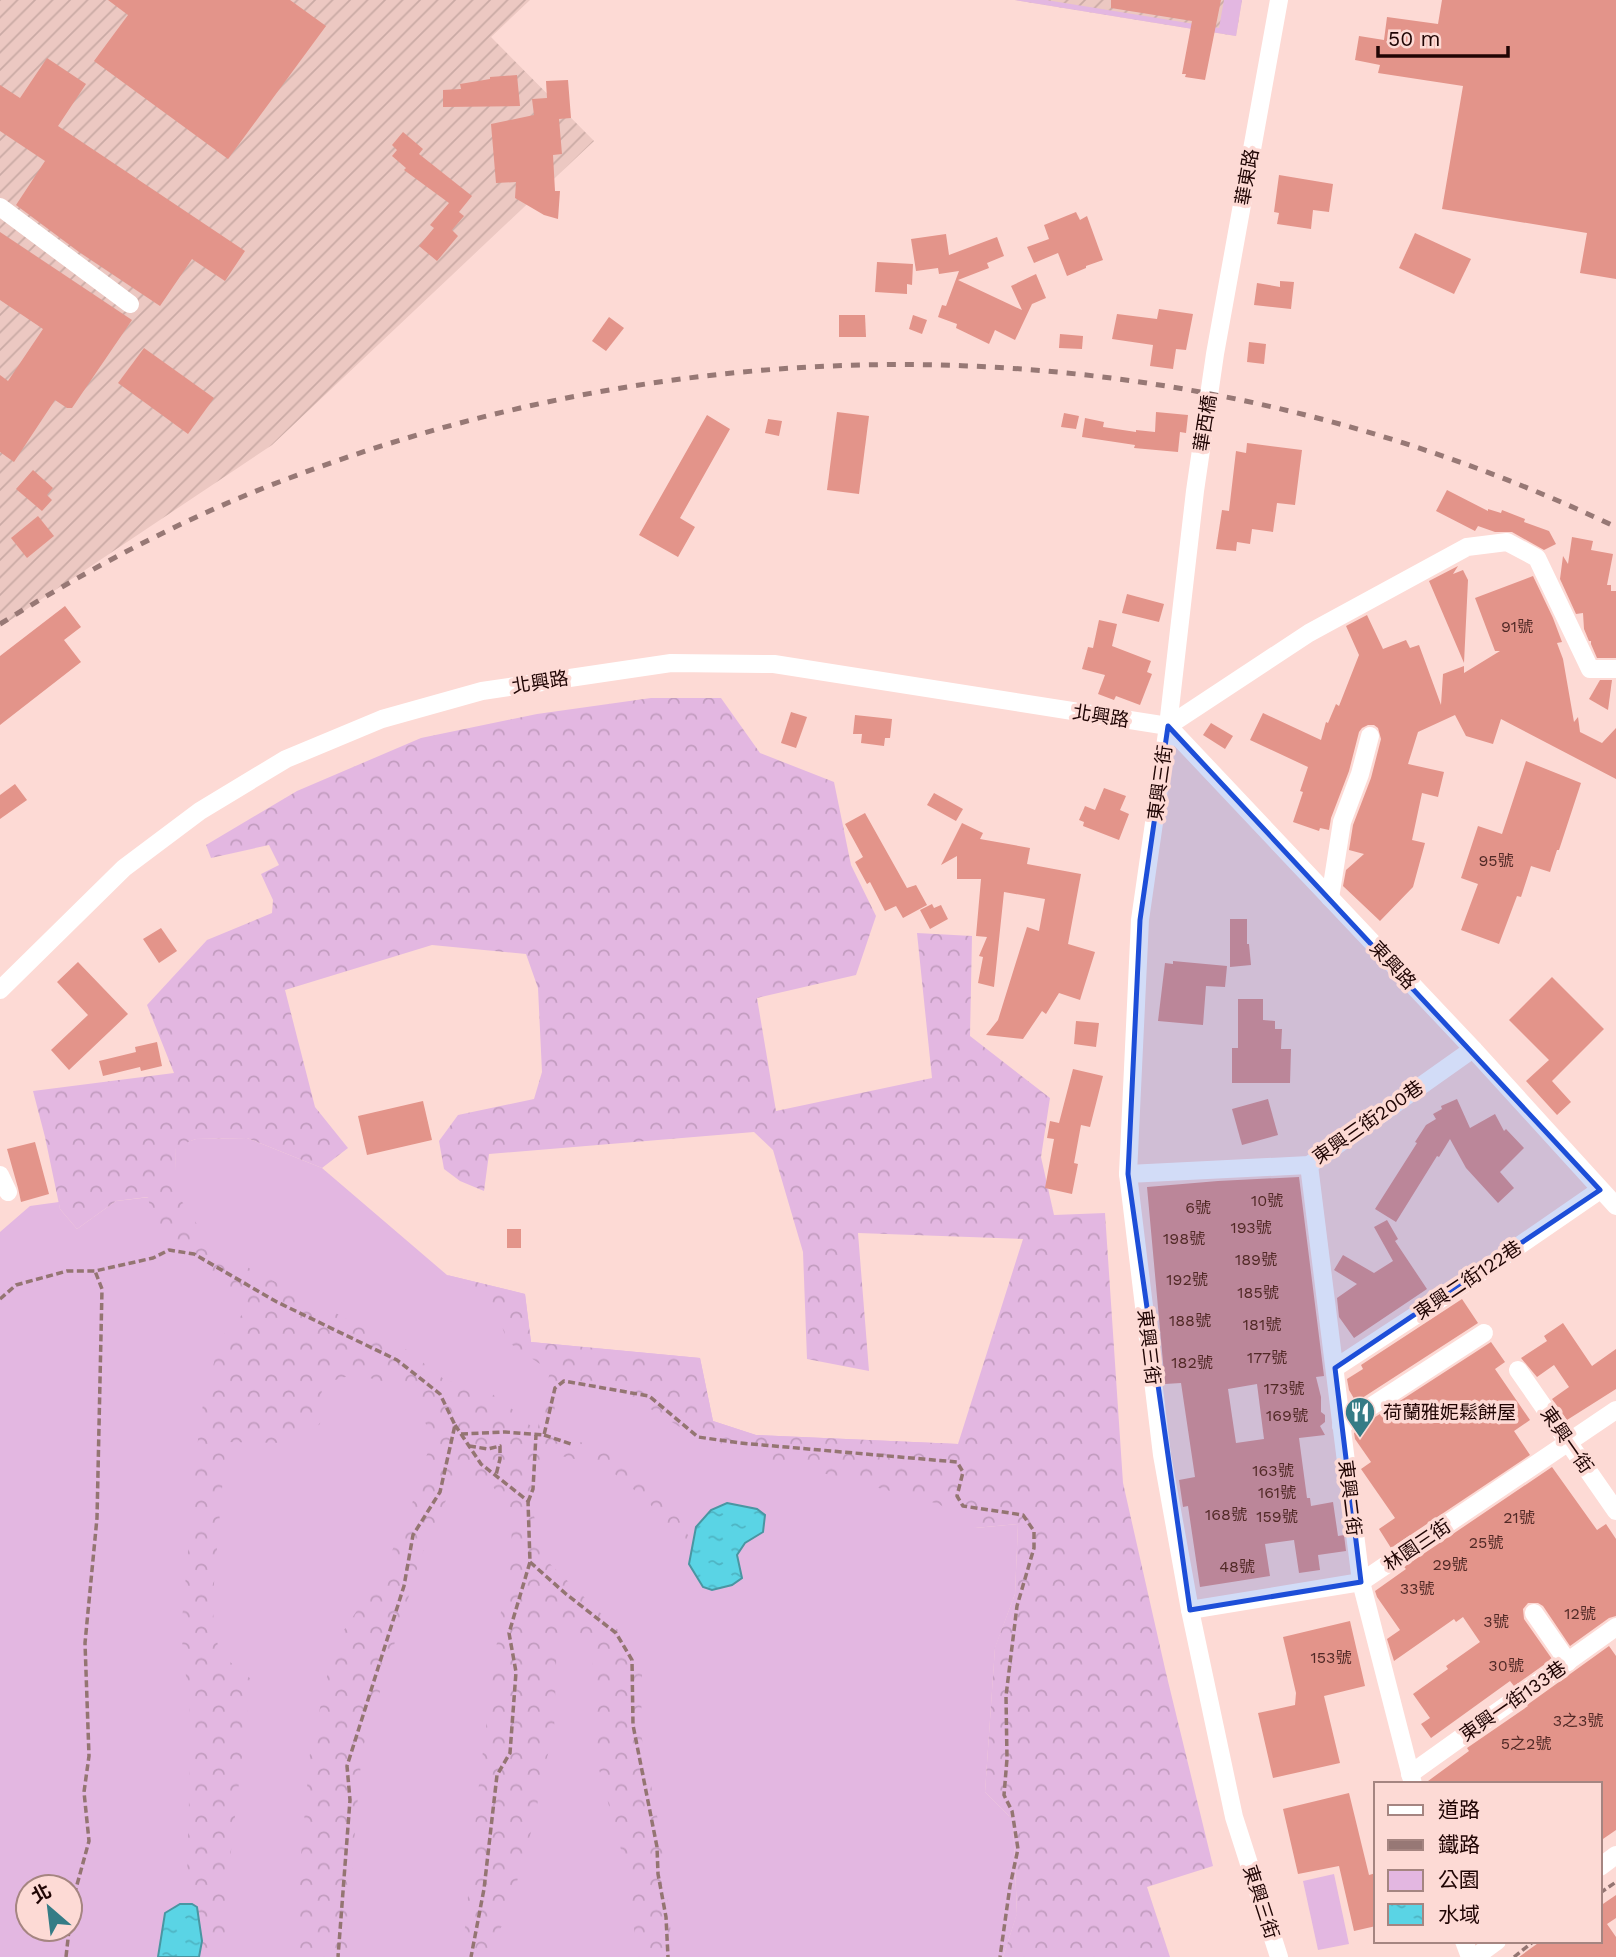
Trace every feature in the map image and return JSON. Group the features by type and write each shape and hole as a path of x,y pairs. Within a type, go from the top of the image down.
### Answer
{"street":[{"name":"華東路","path":"1216,354 1279,0"},
{"path":"0,207 130,304"},
{"name":"華西橋","path":"1168,726 1195,491 1216,354"},
{"path":"1168,726 1309,634 1369,600 1467,547 1507,541 1537,558 1590,669 1616,669"},
{"name":"北興路","path":"0,990 124,868 200,811 286,759 382,719 482,691 671,663 774,664 1168,726"},
{"name":"東興路","path":"1168,726 1473,1049 1616,1206"},
{"name":"東興三街","path":"1168,726 1140,920 1128,1174 1162,1455 1190,1610 1234,1817 1279,1957"},
{"path":"1331,898 1342,822 1360,774 1370,736"},
{"name":"東興三街200巷","path":"1128,1174 1309,1165 1473,1049"},
{"name":"東興二街","path":"1309,1165 1361,1582 1411,1779"},
{"path":"0,1175 8,1192"},
{"name":"東興二街122巷","path":"1335,1368 1600,1190"},
{"path":"1341,1426 1484,1333"},
{"name":"東興一街","path":"1518,1370 1616,1511"},
{"name":"林園三街","path":"1190,1610 1361,1582 1616,1410"},
{"path":"1534,1613 1568,1662"},
{"name":"東興一街133巷","path":"1411,1779 1616,1627"},
{"path":"1475,1957 1494,1943"}],"path":[{"path":"0,1299 16,1285 67,1271 95,1271 153,1258 169,1250 194,1254 277,1302 397,1360 440,1394 455,1425 481,1464 528,1502"},
{"path":"66,1957 72,1903 89,1841 84,1792 89,1756 85,1643 97,1518 102,1289 95,1271"},
{"path":"544,1435 555,1388 564,1381 649,1396 698,1437 957,1462 963,1472 957,1496 963,1506 1023,1515 1034,1531 1034,1548 1017,1606 1006,1696 1007,1759 1004,1795 1012,1811 1018,1849 1000,1957"},
{"path":"338,1957 350,1800 347,1766 404,1586 413,1535 440,1492 455,1425"},
{"path":"461,1434 505,1432 544,1435 571,1444"},
{"path":"471,1957 484,1889 497,1775 510,1753 516,1672 509,1633 530,1562 528,1502 533,1489 536,1435"},
{"path":"469,1446 488,1449 500,1446 496,1475"},
{"path":"530,1562 616,1633 632,1660 632,1725 657,1847 658,1874 666,1917 667,1957"},
{"path":"1514,1957 1532,1943"}],"highlighted area":[{"path":"1168,726 1600,1190 1335,1368 1361,1582 1190,1610 1128,1174 1140,920"}],"shaded area":[{"path":"0,0 530,0 491,37 594,141 272,445 0,627"},
{"path":"1015,0 1242,0 1236,36"}],"green space":[{"path":"1015,0 1046,0 1219,28 1224,0 1242,0 1236,36"},
{"path":"651,698 721,698 760,753 834,782 851,865 876,916 856,975 757,998 776,1111 932,1078 917,933 972,936 970,1036 1050,1098 1041,1157 1054,1215 1105,1213 1123,1483 1213,1866 1147,1887 1170,1957 1003,1957 1017,1913 1013,1820 985,1792 995,1647 1015,1594 1018,1524 975,1528 939,1504 766,1458 691,1434 628,1395 560,1377 551,1430 617,1457 665,1495 693,1544 689,1564 649,1502 605,1466 557,1455 530,1481 536,1531 543,1557 620,1632 642,1671 641,1734 663,1846 673,1957 637,1957 629,1879 594,1751 592,1633 557,1635 554,1733 533,1825 507,1917 484,1957 462,1957 480,1774 501,1611 512,1557 511,1511 488,1480 466,1478 447,1498 421,1556 362,1751 347,1957 298,1957 300,1867 310,1753 334,1645 384,1570 420,1484 431,1437 421,1412 395,1385 355,1374 322,1384 320,1424 293,1443 226,1442 212,1607 219,1653 251,1679 226,1894 228,1957 199,1957 202,1941 197,1907 187,1880 191,1722 181,1631 200,1417 220,1339 251,1305 168,1244 158,1247 148,1197 116,1201 77,1229 60,1209 33,1091 174,1073 147,1005 207,940 272,913 273,900 261,874 279,865 269,845 211,858 206,845 297,791 421,738 537,714","holes":["432,945 526,954 538,988 542,1072 534,1099 458,1115 439,1141 444,1169 460,1181 484,1191 489,1154 754,1132 773,1150 803,1252 807,1359 869,1371 858,1233 1023,1239 958,1444 756,1435 713,1421 700,1358 531,1342 525,1294 447,1275 489,1294 508,1342 550,1371 537,1432 483,1387 445,1380 407,1350 214,1250 177,1194 175,1147 196,1139 247,1138 322,1168 348,1148 315,1107 285,990"]},
{"path":"247,1138 322,1168 447,1275 525,1294 531,1342 700,1358 713,1421 756,1435 958,1444 975,1528 1018,1524 1015,1594 995,1648 985,1792 1013,1820 1017,1914 1003,1957 0,1957 0,1232 30,1206 59,1202 60,1209 77,1229 116,1201 176,1194 175,1146 196,1139"},
{"path":"1334,1874 1349,1944 1318,1950 1303,1881"}],"water":[{"path":"727,1503 757,1509 765,1515 763,1532 745,1543 737,1555 742,1578 732,1585 712,1590 703,1587 689,1564 696,1527 711,1510"},
{"path":"180,1904 197,1907 202,1941 199,1957 158,1957 165,1913"}],"building":[{"path":"108,0 290,0 326,26 228,159 94,61 128,15"},
{"path":"1111,0 1221,0 1205,80 1185,77 1186,74 1182,74 1192,21 1111,8"},
{"path":"1442,0 1616,0 1616,279 1580,273 1587,233 1442,209 1463,86 1378,73 1380,65 1355,60 1359,36 1384,40 1387,17 1438,24"},
{"path":"47,58 86,84 58,126 245,251 225,281 192,259 160,306 79,252 16,205 45,161 0,131 0,85 20,98"},
{"path":"517,75 520,106 443,107 443,90 461,89 460,84 490,77"},
{"path":"568,80 571,118 559,119 562,154 553,155 555,191 560,191 558,219 544,215 515,198 516,182 496,183 491,124 534,115 532,99 547,98 546,81"},
{"path":"403,132 423,149 419,154 472,196 459,212 464,216 452,230 458,236 437,261 419,246 434,228 430,225 449,203 404,170 406,168 392,156 397,150 392,145"},
{"path":"1279,175 1333,184 1329,212 1313,210 1311,229 1277,224 1279,213 1274,212"},
{"path":"1076,212 1080,220 1087,216 1103,260 1067,276 1058,253 1034,263 1027,247 1049,239 1044,225"},
{"path":"0,232 132,320 72,408 67,408 55,400 14,462 0,452 0,375 8,381 43,329 0,300"},
{"path":"1415,233 1471,259 1454,294 1399,268"},
{"path":"946,234 949,255 997,237 1004,256 987,263 989,268 958,280 1022,310 1011,286 1036,274 1046,298 1032,304 1015,340 995,330 989,344 956,328 957,324 938,317 942,305 946,306 959,271 939,274 938,268 916,271 911,239"},
{"path":"877,262 913,264 912,285 907,284 907,294 875,292"},
{"path":"1280,281 1294,282 1291,309 1254,305 1257,283 1280,287"},
{"path":"1159,309 1193,314 1186,350 1176,349 1173,369 1150,366 1153,345 1112,339 1117,314 1157,319"},
{"path":"839,315 865,315 866,337 839,337"},
{"path":"913,315 927,320 922,334 909,329"},
{"path":"609,317 624,328 606,351 592,341"},
{"path":"1060,334 1083,336 1082,349 1059,348"},
{"path":"1249,342 1266,344 1264,364 1247,362"},
{"path":"144,348 214,398 188,434 118,383"},
{"path":"837,412 869,416 859,494 827,490"},
{"path":"1156,412 1188,415 1186,433 1180,432 1178,452 1134,448 1135,445 1082,437 1085,418 1104,422 1103,427 1155,432"},
{"path":"1064,413 1079,416 1076,429 1061,427"},
{"path":"707,415 730,429 680,518 695,527 678,557 639,535"},
{"path":"768,419 782,421 779,436 765,433"},
{"path":"1247,443 1302,450 1295,505 1277,503 1273,532 1252,529 1250,544 1237,542 1236,551 1216,549 1222,510 1229,511 1236,451 1246,453"},
{"path":"33,470 53,488 47,495 52,500 42,511 16,489"},
{"path":"1447,490 1488,511 1501,513 1502,510 1525,519 1524,522 1549,531 1556,544 1544,550 1512,532 1495,532 1478,526 1475,531 1436,511"},
{"path":"38,516 54,536 27,558 11,538"},
{"path":"1572,537 1593,541 1591,550 1613,554 1607,585 1611,585 1611,591 1616,591 1616,658 1597,658 1584,629 1583,613 1576,614 1560,579 1563,556 1568,564"},
{"path":"1458,566 1453,574 1463,570 1468,580 1464,663 1429,581"},
{"path":"1533,576 1562,642 1557,643 1563,659 1574,722 1578,717 1580,732 1602,743 1616,728 1616,779 1501,719 1493,744 1466,736 1455,715 1418,732 1408,764 1444,772 1438,797 1422,793 1412,840 1425,843 1413,887 1380,921 1343,886 1346,870 1364,854 1349,850 1353,825 1371,778 1381,739 1378,728 1368,725 1359,732 1329,830 1320,828 1319,831 1293,822 1308,767 1250,740 1263,713 1321,740 1326,722 1328,723 1336,704 1339,706 1359,655 1346,626 1367,615 1383,649 1406,640 1410,648 1419,645 1441,705 1443,674 1464,666 1464,673 1500,651 1495,651 1475,598"},
{"path":"1127,594 1164,604 1159,622 1122,613"},
{"path":"65,606 81,627 64,640 81,662 0,725 0,656"},
{"path":"1099,620 1117,624 1112,646 1151,661 1147,672 1152,674 1140,705 1116,696 1114,700 1098,694 1105,675 1082,669 1088,647 1093,648"},
{"path":"1600,680 1612,680 1608,710 1589,699"},
{"path":"791,712 807,717 796,748 781,743"},
{"path":"855,715 892,719 890,738 885,738 884,746 861,743 862,734 853,734"},
{"path":"1211,723 1233,736 1225,749 1203,735"},
{"path":"1526,761 1581,783 1550,872 1531,866 1521,897 1517,896 1499,944 1461,930 1478,884 1461,878 1478,826 1502,834"},
{"path":"15,784 27,800 0,819 0,795"},
{"path":"1104,788 1126,796 1120,810 1129,814 1119,840 1083,826 1084,822 1079,820 1085,806 1095,810"},
{"path":"934,793 963,809 956,821 927,805"},
{"path":"865,813 907,888 916,885 927,905 903,918 896,906 885,911 870,882 867,884 855,862 863,857 845,824"},
{"path":"962,823 983,833 980,839 1030,848 1027,864 1081,874 1068,944 1095,952 1080,1000 1059,993 1046,1014 1042,1011 1023,1039 986,1035 998,1020 1027,927 1039,931 1045,899 1004,892 994,987 978,983 983,957 979,956 987,937 976,936 981,879 957,879 957,856 941,865"},
{"path":"932,904 934,908 941,905 948,919 930,929 920,910"},
{"path":"1230,919 1247,919 1247,944 1251,965 1230,967"},
{"path":"161,928 177,951 159,963 143,939"},
{"path":"1173,961 1227,966 1225,987 1206,986 1203,1025 1158,1021 1165,963 1173,964"},
{"path":"78,962 128,1014 69,1070 51,1050 88,1015 57,982"},
{"path":"1552,977 1604,1029 1552,1081 1571,1102 1557,1115 1526,1081 1549,1060 1509,1020"},
{"path":"1238,999 1263,999 1263,1020 1275,1021 1275,1029 1282,1029 1281,1049 1291,1049 1290,1083 1232,1083 1232,1048 1238,1048"},
{"path":"1076,1021 1099,1023 1096,1047 1074,1044"},
{"path":"157,1042 162,1066 141,1071 140,1067 103,1076 99,1061 136,1052 135,1047"},
{"path":"1073,1069 1103,1076 1090,1127 1081,1125 1072,1194 1045,1188 1054,1139 1047,1138 1050,1121 1059,1123"},
{"path":"1268,1099 1278,1135 1242,1145 1232,1109"},
{"path":"1457,1099 1470,1128 1495,1114 1504,1131 1506,1129 1524,1148 1500,1172 1514,1188 1498,1203 1466,1168 1450,1139 1396,1222 1375,1209 1426,1125 1436,1119 1433,1114 1442,1109 1441,1106"},
{"path":"423,1101 432,1140 367,1155 358,1116"},
{"path":"35,1142 49,1194 21,1202 7,1149"},
{"path":"1299,1177 1324,1376 1316,1377 1321,1397 1321,1412 1325,1415 1325,1422 1320,1426 1325,1435 1299,1438 1307,1498 1310,1498 1311,1506 1333,1502 1338,1536 1344,1535 1346,1551 1318,1555 1320,1570 1299,1573 1294,1540 1265,1544 1270,1576 1200,1587 1188,1506 1183,1507 1179,1480 1195,1477 1181,1383 1165,1384 1147,1187","holes":["1257,1384 1264,1439 1236,1443 1228,1389"]},
{"path":"1387,1220 1398,1239 1395,1241 1427,1289 1354,1338 1339,1317 1337,1298 1357,1284 1334,1270 1343,1255 1374,1273 1393,1261 1374,1227"},
{"path":"507,1229 521,1229 521,1248 507,1248"},
{"path":"1462,1299 1478,1323 1356,1402 1349,1390 1347,1379 1363,1369 1361,1365"},
{"path":"1563,1323 1592,1366 1616,1349 1616,1389 1567,1420 1552,1399 1569,1387 1554,1365 1537,1377 1521,1358 1547,1341 1544,1336"},
{"path":"1491,1342 1505,1362 1495,1369 1530,1420 1514,1431 1530,1455 1391,1548 1379,1529 1395,1518 1361,1469 1371,1462 1355,1439 1354,1433"},
{"path":"1552,1467 1597,1530 1606,1524 1616,1539 1616,1616 1609,1618 1570,1646 1543,1606 1528,1603 1523,1609 1524,1619 1552,1659 1514,1686 1510,1681 1431,1738 1421,1724 1430,1718 1413,1694 1480,1642 1463,1617 1456,1622 1454,1619 1394,1661 1387,1639 1400,1630 1375,1591 1406,1569 1404,1567"},
{"path":"1350,1621 1365,1686 1324,1696 1340,1763 1273,1778 1258,1713 1295,1705 1296,1693 1283,1637"},
{"path":"1609,1646 1616,1656 1616,1830 1602,1840 1602,1782 1427,1782 1469,1751 1467,1748"},
{"path":"1349,1793 1369,1875 1374,1874 1374,1926 1354,1931 1339,1866 1298,1874 1283,1809"},
{"path":"1616,1895 1616,1918 1607,1924 1616,1937 1616,1957 1519,1957 1538,1943 1602,1943 1602,1905"}],"railway":[{"path":"0,624 102,565 243,496 445,427 613,389 782,369 952,365 1122,379 1289,411 1454,460 1616,527"}],"place":[{"name":"荷蘭雅妮鬆餅屋","path":"1360,1439"}]}
